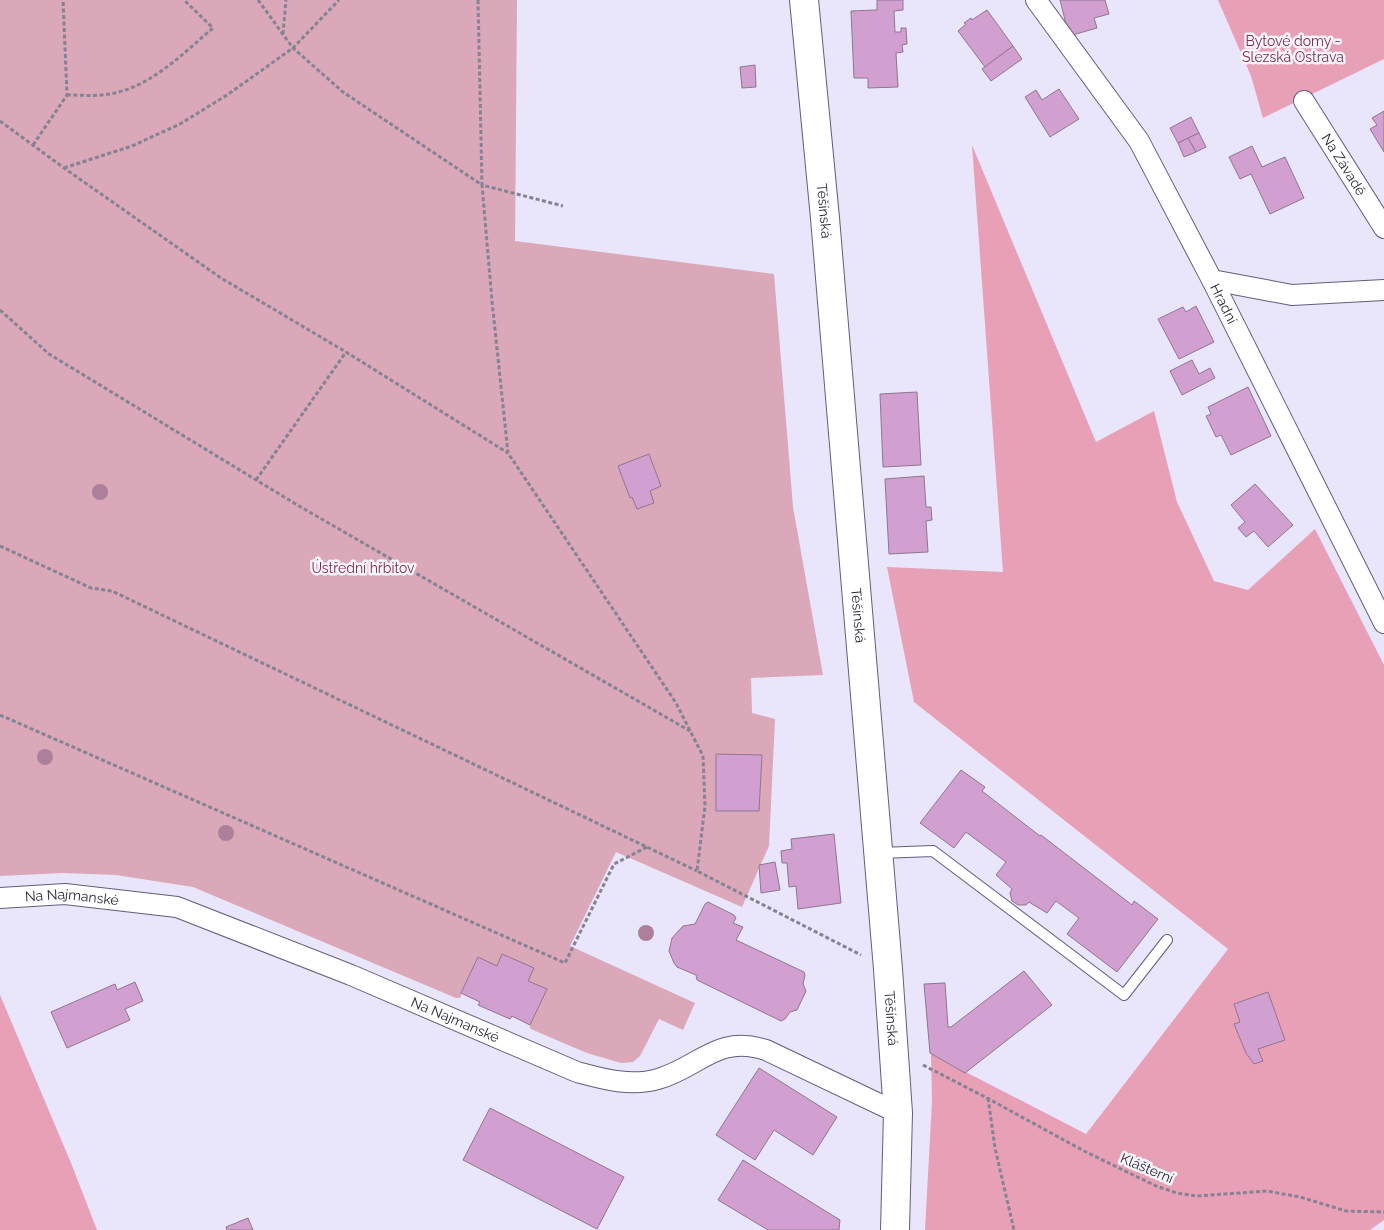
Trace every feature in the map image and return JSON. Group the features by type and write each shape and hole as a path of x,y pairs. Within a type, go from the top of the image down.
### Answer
{"main road":[{"name":"Těšínská","path":"804,0 825,218 879,852 898,1113 895,1230"}],"street":[{"name":"Hradní","path":"1036,0 1139,140 1212,280 1384,623"},
{"name":"Na Závadě","path":"1304,101 1384,228"},
{"path":"1212,280 1292,295 1384,290"},
{"name":"Na Najmanské","path":"0,898 65,894 177,907 351,975 577,1072 602,1079 626,1082 657,1079 721,1048 750,1045 766,1050 898,1113"}],"lane":[{"path":"879,852 933,852 1124,995 1167,940"}],"path":[{"path":"33,145 67,95 63,0"},
{"path":"67,95 103,95 134,87 161,73 213,28 184,0"},
{"path":"258,0 293,48 343,92 482,185 563,206"},
{"path":"283,34 286,0"},
{"path":"64,168 132,146 180,124 227,95 293,48 339,0"},
{"path":"478,0 482,185 508,453"},
{"path":"0,120 64,168 221,278 346,352 508,453 676,703 703,756 705,806 697,871"},
{"path":"0,310 49,354 256,480 691,731"},
{"path":"256,480 346,352"},
{"path":"0,546 91,588 112,590 697,871 864,956"},
{"path":"0,716 565,963 614,864 647,847"},
{"name":"Klášterní","path":"923,1064 1091,1155 1156,1186 1177,1193 1197,1196 1267,1191 1300,1197 1346,1211 1384,1212"},
{"path":"987,1098 995,1148 1014,1230"}],"green space":[{"name":"Ústřední hřbitov","path":"0,0 517,0 515,241 774,274 793,507 823,675 751,678 752,713 775,719 769,846 742,907 616,852 570,946 695,1003 683,1030 659,1019 640,1056 633,1062 621,1063 587,1053 533,1030 530,1028 530,1025 512,1016 510,1019 478,1005 480,1002 462,993 460,998 456,998 193,887 116,875 63,873 0,876"},
{"name":"Bytové domy - Slezská Ostrava","path":"1218,0 1384,0 1384,59 1263,118 1251,76"},
{"path":"972,145 1096,442 1154,411 1177,502 1214,581 1248,590 1315,529 1384,665 1384,1220 1370,1230 925,1230 932,1101 931,1054 1086,1134 1228,949 914,702 887,567 1003,572"},
{"path":"0,995 71,1163 97,1230 0,1230"}],"building":[{"path":"877,0 903,0 903,10 894,11 895,32 901,32 901,28 906,28 907,44 902,45 903,52 896,53 898,87 868,88 868,78 854,78 851,11 877,10"},
{"path":"1060,0 1105,0 1109,14 1094,18 1097,28 1069,36"},
{"path":"987,10 1013,46 985,67 958,31 966,24 964,23"},
{"path":"1013,46 1022,59 991,81 982,69"},
{"path":"755,65 756,87 742,88 740,67"},
{"path":"1059,89 1079,119 1050,137 1025,97 1036,90 1042,100"},
{"path":"1384,111 1384,152 1370,129 1377,125 1372,118"},
{"path":"1191,117 1199,133 1178,143 1170,128"},
{"path":"1199,133 1206,147 1196,152 1188,138"},
{"path":"1188,138 1196,152 1184,157 1178,143"},
{"path":"1252,146 1262,167 1285,157 1304,198 1270,214 1251,174 1240,179 1229,157"},
{"path":"1196,306 1214,342 1179,359 1158,319 1183,307 1186,312"},
{"path":"1192,360 1199,374 1210,368 1215,378 1182,395 1170,371"},
{"path":"1248,387 1271,436 1231,455 1221,435 1216,437 1206,416 1211,414 1208,407"},
{"path":"917,392 921,465 883,467 880,394"},
{"path":"649,454 661,486 650,491 654,503 637,509 632,497 630,498 618,466"},
{"path":"924,476 926,507 931,507 932,520 926,521 928,552 889,554 885,479"},
{"path":"1255,484 1293,525 1268,547 1254,531 1246,537 1238,528 1245,522 1231,505"},
{"path":"716,754 762,755 759,811 716,811"},
{"path":"961,770 985,787 982,791 1040,836 1132,905 1134,901 1158,919 1117,972 1067,934 1079,918 1056,901 1047,913 1029,902 1026,905 1018,905 1012,901 1010,893 1012,889 996,875 1006,862 966,832 954,848 920,823"},
{"path":"834,834 841,903 798,909 796,886 789,887 787,863 782,863 781,851 792,849 791,839"},
{"path":"775,862 780,890 761,893 759,865"},
{"path":"708,902 734,915 736,918 733,923 743,927 736,940 804,972 803,984 806,991 797,1010 790,1012 785,1019 781,1021 697,980 696,975 677,967 674,963 669,951 672,938 683,926 695,924 705,904"},
{"path":"502,954 534,968 528,981 547,989 530,1025 512,1016 510,1019 478,1005 480,1002 461,993 478,957 497,966"},
{"path":"1024,971 1052,1005 965,1073 930,1053 924,984 945,983 948,1027 951,1027"},
{"path":"135,982 143,1001 125,1009 130,1020 67,1048 51,1012 115,984 117,990"},
{"path":"1268,992 1285,1040 1258,1049 1263,1061 1254,1064 1246,1053 1234,1024 1240,1022 1234,1004"},
{"path":"759,1068 837,1117 813,1155 774,1130 755,1160 716,1135"},
{"path":"490,1108 624,1177 597,1229 463,1160"},
{"path":"743,1160 840,1220 839,1230 768,1230 718,1200"},
{"path":"248,1218 253,1230 227,1230 226,1227"}]}
